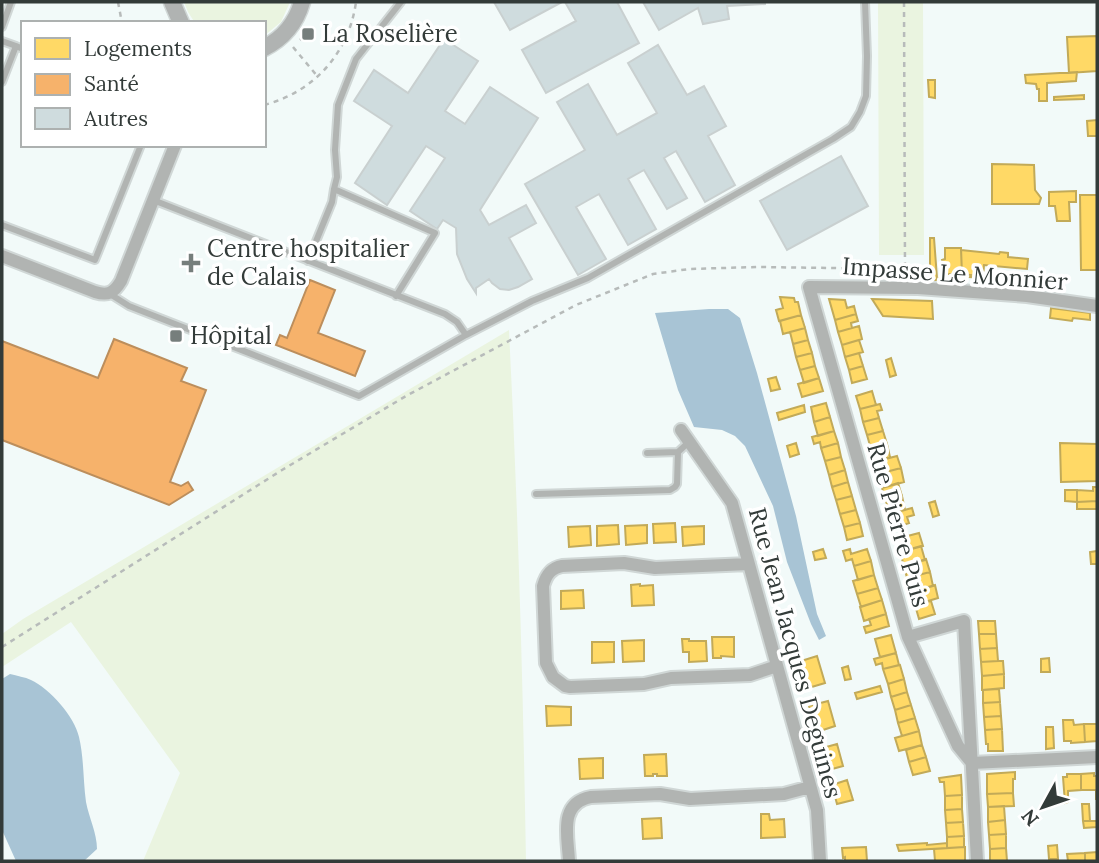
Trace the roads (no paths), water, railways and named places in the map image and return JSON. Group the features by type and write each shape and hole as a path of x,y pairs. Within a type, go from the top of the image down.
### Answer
{"street":[{"path":"172,2 180,21"},
{"path":"266,47 288,30 302,2"},
{"path":"2,256 95,292 110,294 121,281 174,147"},
{"name":"Impasse Le Monnier","path":"809,287 912,288 1027,296 1097,306"},
{"name":"Rue Pierre Puis","path":"809,287 908,637 958,746 972,764"},
{"name":"Rue Jean Jacques Deguines","path":"681,430 732,503 817,810 820,861"},
{"path":"749,564 655,568 624,563 555,568 546,576 543,586 547,667 555,680 570,687 644,684 671,678 750,675 777,666"},
{"path":"908,637 964,621 977,861"},
{"path":"972,764 1097,757"},
{"path":"569,861 567,819 573,806 581,799 660,794 690,799 784,794 810,787"}],"lane":[{"path":"2,27 11,2"},
{"path":"308,261 332,202 337,177 335,150 338,105 356,59 401,2"},
{"path":"110,294 129,306 359,396 532,301 589,278 851,127 866,96 865,2"},
{"path":"2,41 19,48 2,82"},
{"path":"2,225 95,260 140,147"},
{"path":"334,189 435,233 396,296"},
{"path":"153,200 445,314 457,322 466,335"},
{"path":"647,453 678,452 689,442"},
{"path":"536,494 670,490 677,484 678,452"}],"water":[{"path":"728,309 740,318 796,516 817,614 826,636 819,640 787,562 773,506 745,446 735,436 722,430 694,427 678,390 655,313"},
{"path":"10,674 29,679 46,689 67,712 77,729 86,802 97,849 84,861 16,861 2,830 2,679"}],"place":[{"name":"La Roselière","path":"308,34"},
{"name":"Centre hospitalier de Calais","path":"191,263"},
{"name":"Hôpital","path":"176,336"}]}
